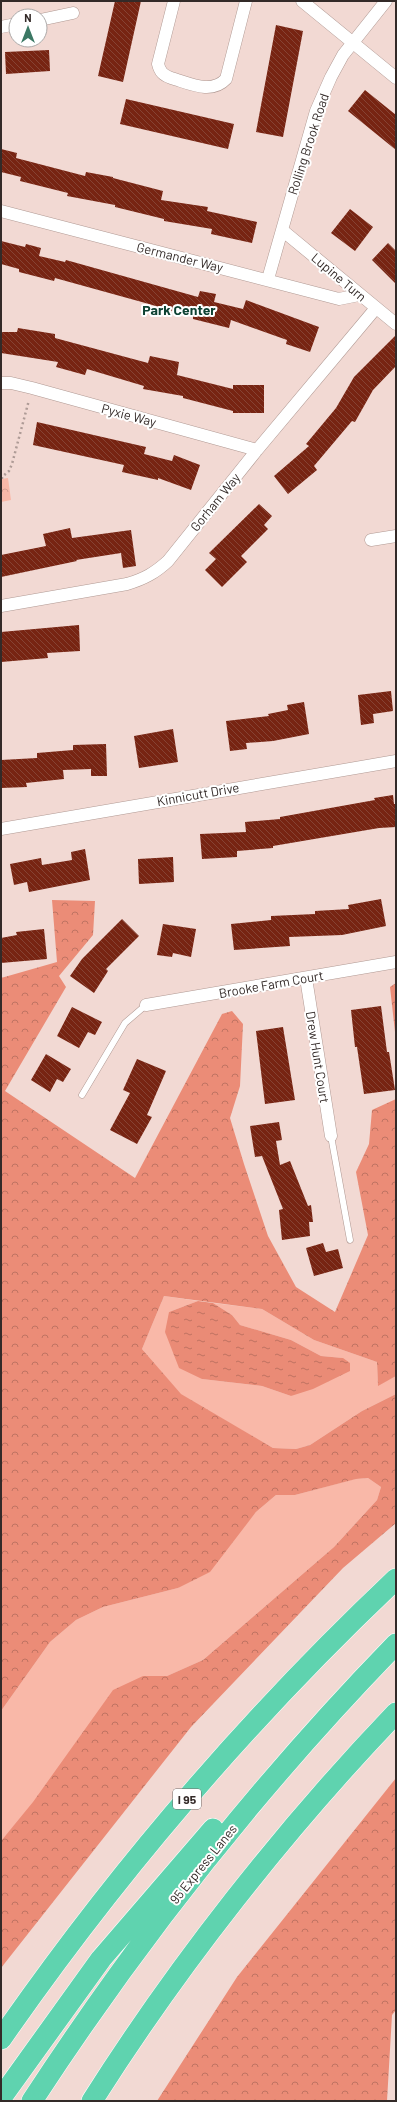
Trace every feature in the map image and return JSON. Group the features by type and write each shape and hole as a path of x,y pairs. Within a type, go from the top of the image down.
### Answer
{"highway":[{"name":"I 95","path":"1,2039 91,1916 155,1836 221,1758 291,1682 396,1579"},
{"name":"95 Express Lanes","path":"32,2101 121,1971 200,1866 271,1781 396,1644"},
{"path":"92,2101 153,2011 222,1918 308,1811 396,1713"},
{"path":"1,2098 100,1959 141,1911 222,1818 330,1715"}],"street":[{"path":"174,1 158,64 160,70 164,75 171,78 213,88 220,85 226,79 246,1"},
{"path":"302,1 396,78"},
{"name":"Rolling Brook Road","path":"268,279 316,111 331,77 353,42 386,1"},
{"path":"48,18 73,13"},
{"name":"Germander Way","path":"1,211 268,279 339,299 359,295"},
{"name":"Lupine Turn","path":"282,230 396,324"},
{"name":"Gorham Way","path":"1,606 127,584 142,580 156,572 168,561 257,450 376,308"},
{"name":"Pyxie Way","path":"1,383 11,383 32,388 257,450"},
{"path":"371,540 396,536"},
{"name":"Kinnicutt Drive","path":"1,829 396,760"},
{"name":"Brooke Farm Court","path":"146,1005 396,962"},
{"name":"Drew Hunt Court","path":"306,978 331,1136"}],"lane":[{"path":"82,1094 125,1022 146,1005"},
{"path":"331,1136 350,1240"}],"path":[{"path":"2,479 12,464 32,388"}],"green space":[{"path":"8,478 11,500 1,502 1,479"},
{"path":"52,900 95,901 93,935 59,976 66,987 5,1091 135,1178 222,1014 232,1011 243,1024 240,1086 230,1118 268,1236 296,1287 335,1312 368,1235 356,1172 369,1144 372,1110 396,1099 396,1376 378,1386 377,1362 314,1340 262,1309 164,1296 142,1349 181,1394 273,1448 296,1449 310,1445 362,1411 396,1394 396,1523 343,1568 191,1727 1,1968 1,1841 33,1802 113,1690 143,1676 167,1676 203,1660 334,1547 377,1500 381,1487 368,1478 356,1479 295,1495 276,1495 256,1512 210,1572 178,1588 103,1607 76,1620 50,1642 1,1711 1,978 57,962"},
{"path":"396,983 396,1041 390,987"},
{"path":"164,1296 198,1301 169,1312 202,1379 262,1386 291,1396 343,1358 321,1356 291,1340 240,1325 232,1315 213,1303 262,1309 314,1340 377,1362 378,1385 396,1376 396,1394 362,1411 310,1445 296,1449 273,1448 180,1394 142,1349"},
{"path":"368,1478 381,1487 377,1500 334,1547 203,1660 167,1676 143,1676 1,1841 1,1711 50,1642 76,1620 103,1607 178,1588 232,1541 256,1512 276,1495 295,1495 355,1479"},
{"path":"396,1778 396,2010 392,2015 387,2101 157,2101 237,1977"}],"water":[{"path":"198,1301 213,1303 232,1315 240,1325 291,1340 321,1356 343,1358 350,1363 350,1371 313,1389 291,1396 262,1386 202,1379 179,1368 165,1332 169,1312"}],"building":[{"path":"115,1 141,1 123,82 98,76"},
{"path":"276,25 303,31 283,137 256,132"},
{"path":"49,50 50,71 6,74 5,52"},
{"path":"365,90 396,115 396,150 348,111"},
{"path":"126,99 234,124 228,149 120,124"},
{"path":"1,149 17,153 16,158 85,176 86,172 113,177 163,191 161,200 208,207 207,211 257,222 252,243 211,234 212,229 164,221 164,219 115,207 115,205 67,196 68,193 20,181 21,177 1,172"},
{"path":"350,209 373,227 355,251 331,233"},
{"path":"1,241 25,247 26,244 41,248 39,256 65,262 66,260 198,297 200,291 216,294 214,302 243,309 246,300 319,327 310,352 286,344 287,340 231,320 229,328 193,319 193,317 55,278 54,281 19,272 19,269 1,264"},
{"path":"388,243 396,251 396,284 372,260"},
{"path":"18,328 55,334 55,338 148,363 150,356 179,362 177,375 233,389 233,385 264,385 264,413 233,413 233,411 183,398 183,396 143,389 144,386 87,369 85,375 56,367 58,362 1,353 1,332 17,332"},
{"path":"396,335 396,366 373,390 355,422 352,421 314,466 317,470 288,494 274,476 309,446 306,444 336,408 354,377"},
{"path":"37,422 146,447 144,454 172,461 174,455 200,465 191,490 158,478 158,480 122,472 124,465 33,445"},
{"path":"259,504 272,516 264,525 268,529 241,556 247,562 222,587 205,570 216,559 209,553"},
{"path":"70,528 72,538 131,530 136,566 123,568 121,553 76,560 77,561 1,577 1,555 46,546 43,534"},
{"path":"79,625 80,651 47,653 48,658 1,662 1,632"},
{"path":"391,691 393,711 373,714 374,723 361,725 358,695"},
{"path":"304,702 309,734 273,741 246,743 247,749 230,751 226,721 269,716 268,714 288,710 287,705"},
{"path":"173,729 178,762 139,768 134,736"},
{"path":"106,744 107,776 91,776 91,769 63,770 64,779 26,783 27,787 1,788 1,760 37,758 37,753 73,750 73,745"},
{"path":"393,795 394,804 396,804 396,827 379,828 273,846 273,848 237,851 237,857 202,859 200,834 246,832 245,822 280,819 280,817 375,800 374,798"},
{"path":"85,849 90,880 29,892 27,882 14,885 10,864 41,858 42,865 72,860 71,852"},
{"path":"173,857 174,882 139,884 138,859"},
{"path":"381,899 386,926 342,935 289,937 290,946 234,950 231,924 271,920 271,916 315,914 315,911 349,909 348,905"},
{"path":"122,919 139,936 106,969 108,971 94,993 70,976 82,959"},
{"path":"163,924 196,929 191,957 173,953 172,957 157,955"},
{"path":"44,929 47,959 1,963 1,938 17,935 16,932"},
{"path":"381,1006 387,1052 389,1052 395,1090 364,1094 357,1047 355,1047 351,1010"},
{"path":"72,1007 102,1022 95,1035 88,1032 79,1048 57,1036"},
{"path":"283,1027 295,1100 265,1104 256,1031"},
{"path":"46,1054 71,1069 63,1082 57,1079 50,1092 31,1080"},
{"path":"137,1059 166,1071 147,1115 152,1117 137,1144 110,1130 130,1093 123,1090"},
{"path":"279,1122 282,1140 276,1141 280,1165 290,1161 308,1206 311,1205 313,1222 309,1222 310,1236 282,1240 279,1210 283,1209 262,1156 255,1157 250,1126"},
{"path":"323,1243 326,1252 338,1249 343,1268 314,1276 306,1248"}],"district":[{"name":"Park Center","path":"179,309"}]}
